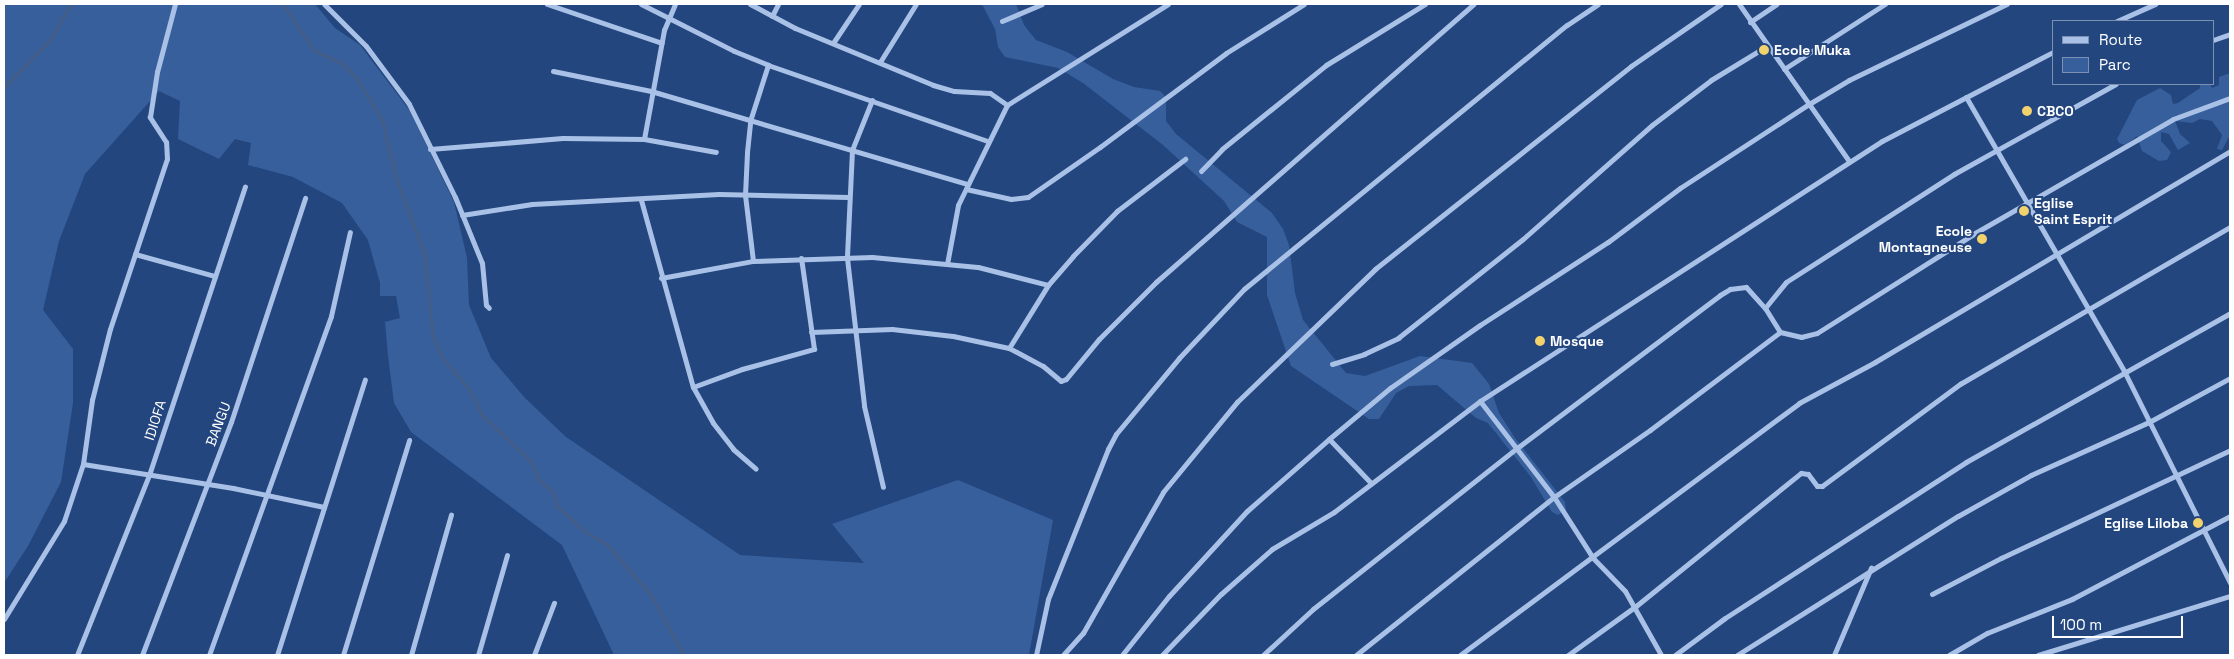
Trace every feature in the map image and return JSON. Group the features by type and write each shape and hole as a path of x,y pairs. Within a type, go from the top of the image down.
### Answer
{"street":[{"path":"4,620 64,521 83,464 92,400 110,329 167,159 166,142 150,117 157,72 175,4"},
{"path":"324,4 366,46 400,90 462,215 482,263 486,304 489,308"},
{"path":"547,4 662,43"},
{"path":"641,4 734,51 768,65 988,141"},
{"path":"644,139 651,90 662,43 675,4"},
{"path":"750,4 772,16 880,62 954,91 990,93 1007,105"},
{"path":"772,16 778,4"},
{"path":"833,43 859,4"},
{"path":"880,62 916,4"},
{"path":"1002,21 1042,4"},
{"path":"947,264 954,219 967,186 1007,105 1168,4"},
{"path":"553,71 651,90 1011,199 1028,197 1100,147 1226,53 1304,4"},
{"path":"1201,170 1222,149 1326,65 1425,4"},
{"path":"811,332 921,330 1009,348 1043,366 1061,381 1066,379 1099,339 1156,282 1474,4"},
{"path":"1036,655 1048,600 1108,449 1179,358 1257,278 1568,25 1598,4"},
{"path":"1063,655 1083,633 1163,492 1237,402 1375,269 1631,66 1721,4"},
{"path":"1739,4 1849,161"},
{"path":"1750,22 1777,4"},
{"path":"1784,69 1885,4"},
{"path":"1122,655 1169,596 1247,511 1390,388 1480,325 1608,242 1680,188 1809,104 1849,80 2007,4"},
{"path":"2119,20 2155,4"},
{"path":"2214,40 2230,34"},
{"path":"1332,364 1364,354 1398,338 1523,239 1652,125 1711,80 1767,46"},
{"path":"1162,655 1259,560 1334,512 1370,482 1480,401 1849,161 2052,53"},
{"path":"753,261 745,195 750,121 768,65"},
{"path":"1765,308 1786,282 1997,150 2114,85"},
{"path":"1966,97 2124,371 2205,528 2230,583"},
{"path":"1263,655 1313,609 1517,448 1730,289 1746,287 1765,308 1780,332 1801,337 1817,333 1975,233 2174,119 2230,98"},
{"path":"872,100 852,150 848,197 847,258 864,406 883,487"},
{"path":"430,149 537,139 644,139 716,152"},
{"path":"1460,655 1593,558 1711,466 1799,403 1875,362 2230,151"},
{"path":"1009,348 1048,285 1117,211 1185,159"},
{"name":"IDIOFA","path":"77,655 149,474 245,187"},
{"path":"462,215 532,204 745,195 848,197"},
{"name":"BANGU","path":"142,655 268,317 305,198"},
{"path":"640,200 693,388 718,430 732,449 756,469"},
{"path":"1568,655 1636,606 1801,473 1808,474 1818,486 1822,486 1960,384 2230,227"},
{"path":"210,655 331,316 350,232"},
{"path":"135,254 216,276"},
{"path":"693,388 742,369 814,349 801,258"},
{"path":"661,278 753,261 847,258 978,267 1048,285"},
{"path":"1675,655 1725,618 1966,462 2124,371 2230,313"},
{"path":"1356,655 1554,497 1650,430 1780,332"},
{"path":"1737,655 1871,568 2031,475 2149,422 2230,378"},
{"path":"277,655 364,380"},
{"path":"1480,401 1554,497 1593,558 1636,606 1661,655"},
{"path":"1329,439 1370,482"},
{"path":"344,655 409,440"},
{"path":"1932,594 2230,450"},
{"path":"83,464 207,483 324,507"},
{"path":"411,655 451,515"},
{"path":"1948,655 1987,633 2072,599 2230,516"},
{"path":"478,655 507,555"},
{"path":"1834,655 1871,568"},
{"path":"2038,655 2230,596"},
{"path":"534,655 554,602"}],"green space":[{"path":"4,4 315,4 335,28 360,45 410,111 454,202 467,258 469,305 491,358 525,398 566,437 740,555 864,563 832,524 958,480 1053,520 1029,655 614,655 562,545 411,432 394,403 388,356 385,322 400,318 396,296 380,296 380,283 368,240 342,203 293,177 248,165 251,143 235,139 219,159 178,139 180,101 159,91 85,174 59,241 43,310 73,349 73,403 61,482 28,546 4,583"},
{"path":"978,4 1016,4 1024,25 1036,40 1067,52 1113,79 1134,87 1160,91 1166,97 1166,121 1176,134 1272,213 1283,229 1289,245 1295,293 1303,320 1346,373 1365,376 1420,356 1472,363 1489,384 1499,413 1515,438 1565,502 1566,510 1558,515 1552,512 1531,477 1488,423 1476,418 1437,385 1409,386 1396,393 1379,419 1369,419 1291,366 1267,295 1267,237 1237,222 1224,201 1163,145 1083,83 1058,68 1005,57 998,47 995,29 983,6"},
{"path":"2230,73 2230,135 2222,150 2217,149 2222,135 2212,121 2200,119 2192,123 2175,121 2180,134 2190,143 2178,150 2169,134 2161,132 2161,141 2171,152 2167,160 2159,161 2142,151 2137,136 2125,145 2119,143 2117,139 2137,100 2160,88 2171,95 2173,104 2178,103 2200,88 2200,85 2210,85 2212,88 2219,85 2219,77"}],"waterway":[{"path":"4,87 49,41 71,4"},
{"path":"283,4 315,51 342,63 357,78 383,121 396,177 425,255 433,335 442,357 470,390 482,415 532,462 539,480 553,491 558,507 587,533 607,544 652,596 684,655"}],"place":[{"name":"Ecole Muka","path":"1764,50"},
{"name":"CBCO","path":"2027,111"},
{"name":"Eglise Saint Esprit","path":"2024,211"},
{"name":"Ecole Montagneuse","path":"1982,239"},
{"name":"Mosque","path":"1540,341"},
{"name":"Eglise Liloba","path":"2198,523"}]}
